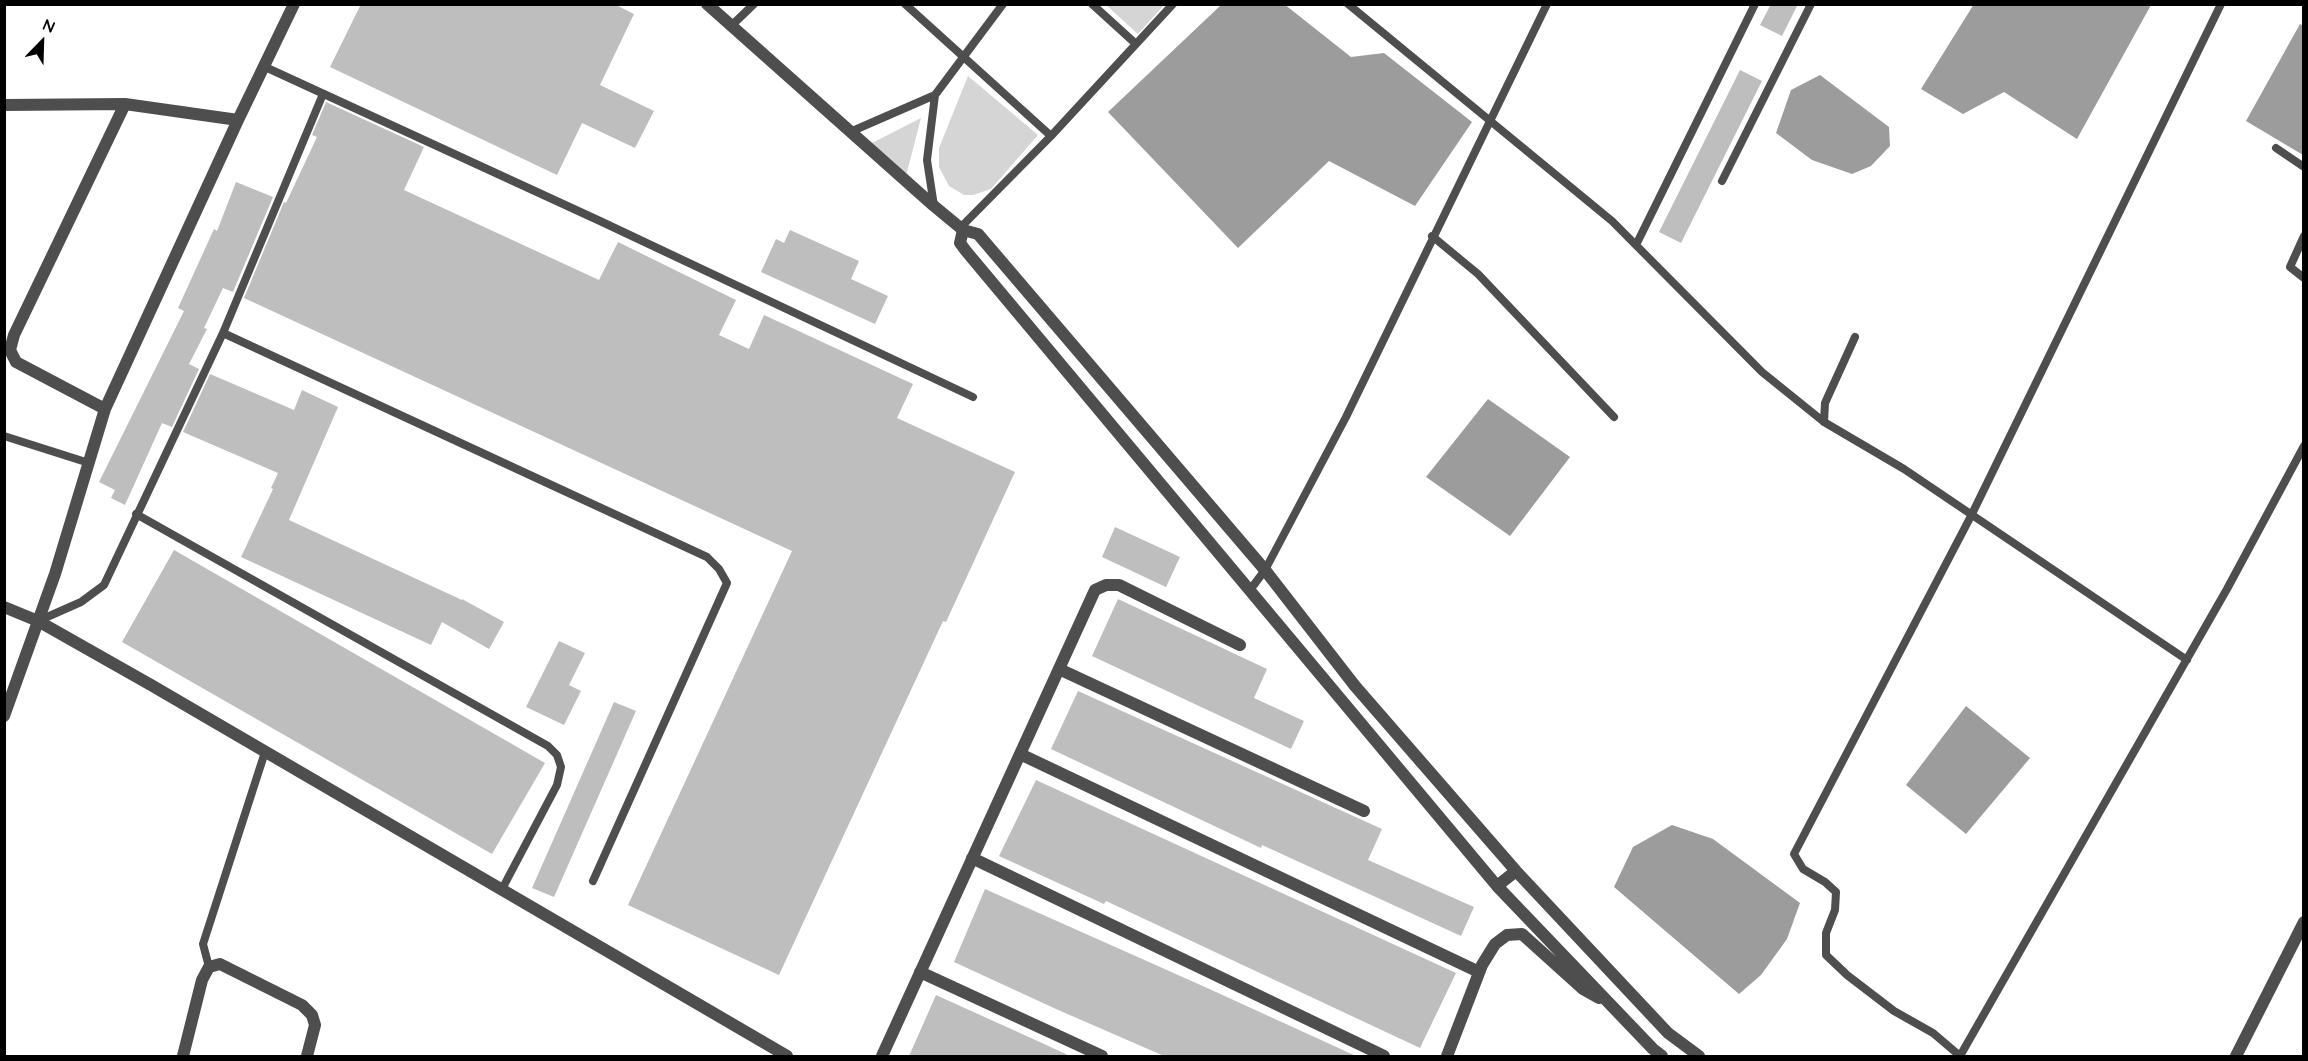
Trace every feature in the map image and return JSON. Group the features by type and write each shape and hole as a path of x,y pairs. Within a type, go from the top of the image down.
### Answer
{"street":[{"path":"4,716 38,621 105,409 263,66 294,4"},
{"path":"706,4 934,206 962,228 978,234 1265,570 1354,686 1516,871 1668,1033 1699,1056"},
{"path":"4,105 125,104 238,120"},
{"path":"105,409 16,362 10,350 14,335 125,104"},
{"path":"962,228 960,243 966,251 1497,886 1662,1056"},
{"path":"882,1056 1095,590 1106,585 1119,585 1240,645"},
{"path":"4,607 38,621 787,1056"},
{"path":"1059,669 1364,811"},
{"path":"1020,754 1479,972"},
{"path":"972,858 1384,1056"},
{"path":"1497,886 1516,871"},
{"path":"2236,1056 2304,922"},
{"path":"1447,1056 1479,972 1495,944 1507,935 1522,934 1583,989 1610,1004"},
{"path":"183,1056 202,980 208,967 220,964 302,1005 312,1014 315,1025 307,1056"},
{"path":"920,972 1102,1056"}],"lane":[{"path":"730,27 754,4"},
{"path":"905,4 1051,136"},
{"path":"934,206 927,160 935,95 1003,4"},
{"path":"962,228 1173,4"},
{"path":"1348,4 1612,220 1762,372 1824,422 1904,469 2187,660"},
{"path":"1250,590 1265,570 1346,417 1432,236 1547,4"},
{"path":"1636,245 1755,4"},
{"path":"1722,181 1810,4"},
{"path":"2221,4 1971,516 1794,854 1803,869 1825,882 1836,892 1835,910 1826,933 1826,955 1847,975 1894,1011 1933,1034 1960,1056 2187,660 2304,446"},
{"path":"1096,6 1136,44"},
{"path":"263,66 611,226 973,397"},
{"path":"38,621 81,602 104,585 223,333 323,94"},
{"path":"850,132 935,95"},
{"path":"2276,148 2304,167"},
{"path":"1432,236 1478,274 1614,417"},
{"path":"2304,236 2290,267 2304,278"},
{"path":"223,333 707,557 719,568 727,583 593,881"},
{"path":"1824,422 1825,403 1855,336"},
{"path":"4,436 89,463"},
{"path":"136,514 538,740 557,755 561,767 557,785 501,891"},
{"path":"208,967 203,944 265,752"}],"shaded area":[{"path":"1164,4 1138,34 1106,5"},
{"path":"1284,4 1351,57 1384,53 1472,122 1415,206 1329,161 1238,248 1108,112 1221,5"},
{"path":"1974,4 2151,5 2077,139 2004,92 1963,114 1921,89"},
{"path":"2300,24 2304,26 2303,155 2246,121"},
{"path":"1820,75 1889,127 1890,146 1871,166 1852,174 1812,160 1776,133 1791,90"},
{"path":"968,76 1038,135 991,189 973,195 964,195 949,186 939,167 939,148"},
{"path":"921,118 906,176 872,143"},
{"path":"1488,399 1570,457 1510,536 1426,477"},
{"path":"1966,706 2030,758 1966,834 1906,785"},
{"path":"1672,825 1713,839 1800,903 1787,939 1761,975 1739,994 1614,887 1633,847"}],"building":[{"path":"361,4 614,4 634,14 600,85 654,111 635,148 582,123 557,175 330,67"},
{"path":"1771,4 1798,4 1782,36 1760,25"},
{"path":"1740,70 1762,81 1681,243 1659,232"},
{"path":"326,102 424,147 404,190 599,280 618,242 736,300 719,335 749,349 764,315 913,384 897,418 1015,472 946,622 943,621 779,975 628,905 792,551 244,298 284,202 286,203 317,137 312,135"},
{"path":"236,182 273,197 233,292 223,288 204,328 207,329 189,364 199,369 172,427 162,423 125,505 111,498 115,490 99,482 184,311 178,308 214,229 217,231"},
{"path":"790,230 859,261 851,279 888,296 875,324 761,272 776,239 784,243"},
{"path":"210,374 294,410 302,390 338,407 289,520 462,599 504,622 489,649 442,622 431,645 241,557 273,489 271,488 278,473 183,432"},
{"path":"1115,527 1180,557 1166,587 1102,557"},
{"path":"174,550 545,763 492,854 122,642"},
{"path":"1118,599 1267,669 1254,698 1304,721 1291,749 1092,656"},
{"path":"559,641 585,653 569,685 581,691 564,725 526,707"},
{"path":"1078,691 1382,829 1368,860 1474,907 1461,936 1262,845 1261,848 1051,749"},
{"path":"614,702 636,711 554,897 532,888"},
{"path":"1036,780 1456,973 1420,1048 1106,901 1104,904 999,856"},
{"path":"985,889 1356,1056 1164,1056 1056,1009 954,962"},
{"path":"936,995 1042,1043 1070,1056 909,1056"}]}
